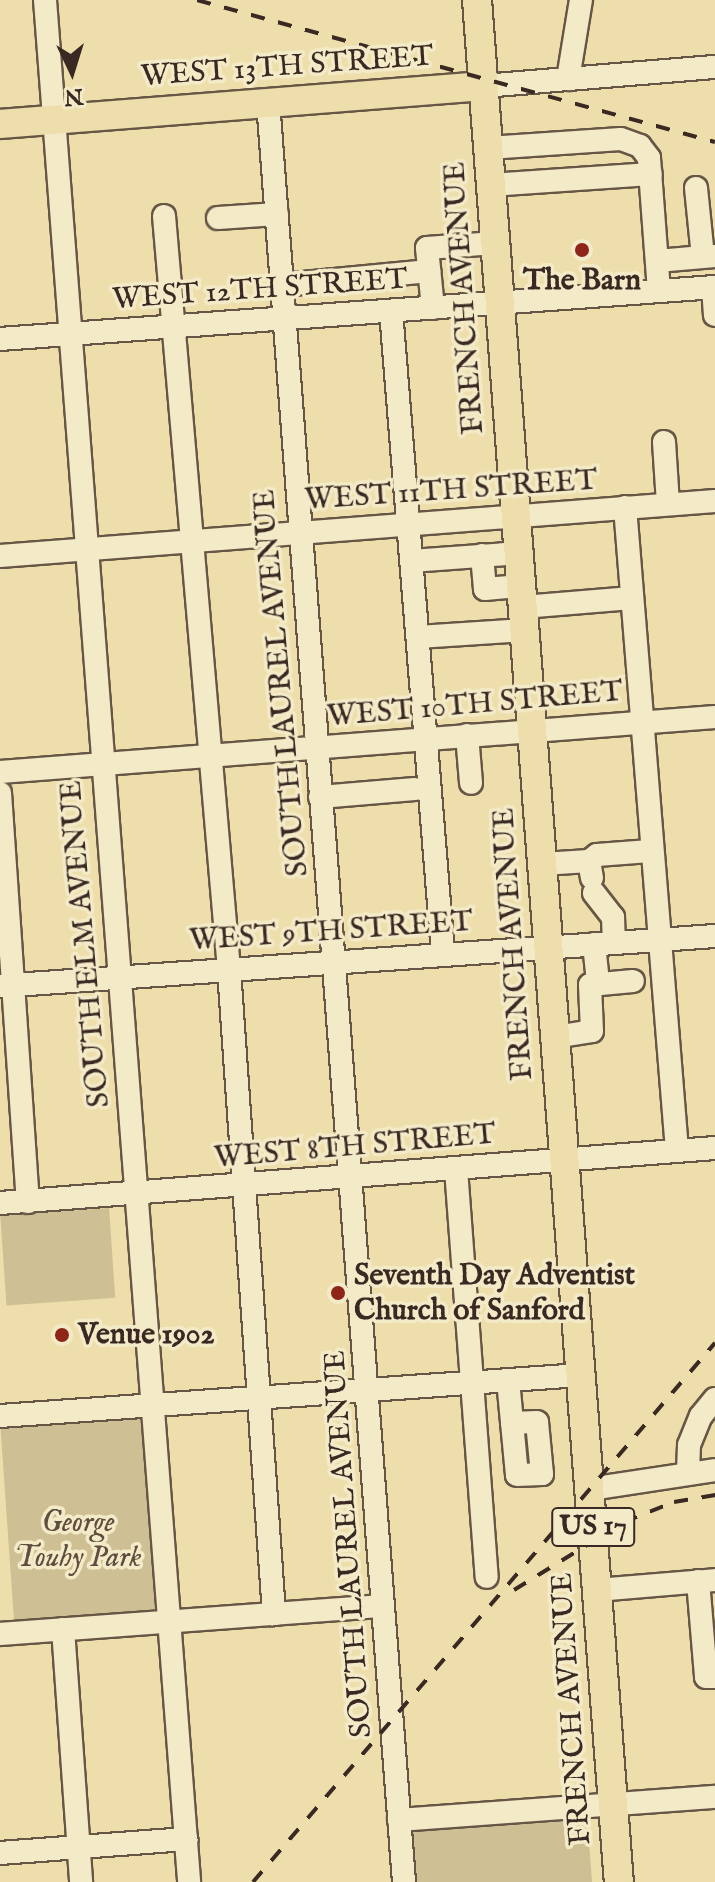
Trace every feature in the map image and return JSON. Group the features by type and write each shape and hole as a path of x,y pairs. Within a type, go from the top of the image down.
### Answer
{"main road":[{"name":"FRENCH AVENUE","path":"477,0 619,1882"},
{"name":"WEST 13TH STREET","path":"0,124 483,86"}],"street":[{"name":"SOUTH ELM AVENUE","path":"45,0 101,765 121,978 189,1882"},
{"path":"568,79 581,0"},
{"path":"483,86 715,67"},
{"name":"SOUTH LAUREL AVENUE","path":"268,102 404,1882"},
{"path":"488,148 628,140 647,154 659,291"},
{"path":"490,185 651,174"},
{"path":"657,261 709,256 696,188"},
{"path":"218,218 277,214"},
{"path":"164,216 229,970 274,1614"},
{"path":"433,308 427,248 495,243"},
{"path":"282,285 429,271"},
{"path":"714,287 715,315"},
{"name":"WEST 12TH STREET","path":"0,339 714,287"},
{"path":"391,311 443,953"},
{"path":"664,442 668,504"},
{"name":"WEST 11TH STREET","path":"0,556 715,501"},
{"path":"625,507 639,722 677,1151"},
{"path":"411,561 519,553"},
{"path":"482,555 485,589 523,608"},
{"path":"418,637 523,608 632,598"},
{"name":"WEST 10TH STREET","path":"0,772 715,717"},
{"path":"467,735 471,783"},
{"path":"320,797 415,789"},
{"path":"0,793 7,986 28,1202"},
{"path":"598,983 604,943 613,917 592,877 597,855 650,851"},
{"path":"542,864 592,877"},
{"name":"WEST 9TH STREET","path":"7,986 550,944 715,936"},
{"path":"555,1037 592,1031 589,990 598,983 633,981"},
{"name":"WEST 8TH STREET","path":"0,1203 137,1195 715,1148"},
{"path":"456,1169 487,1577"},
{"path":"0,1416 580,1375"},
{"path":"508,1380 512,1423"},
{"path":"688,1473 689,1445 701,1416 715,1399"},
{"path":"590,1489 715,1470"},
{"path":"597,1590 707,1581 706,1677 715,1677"},
{"path":"0,1634 382,1606"},
{"path":"63,1629 81,1882"},
{"path":"399,1820 715,1797"},
{"path":"0,1853 186,1839"}],"green space":[{"path":"109,1208 115,1298 7,1305 0,1216"},
{"name":"George Touhy Park","path":"148,1415 162,1615 14,1625 0,1425"},
{"path":"587,1815 592,1882 412,1882 407,1828"}],"railway":[{"path":"197,0 715,142"},
{"path":"253,1882 715,1343"},
{"path":"514,1590 624,1522 674,1502 715,1495"}],"place":[{"name":"The Barn","path":"582,250"},
{"name":"Seventh Day Adventist Church of Sanford","path":"338,1293"},
{"name":"Venue 1902","path":"62,1335"}]}
